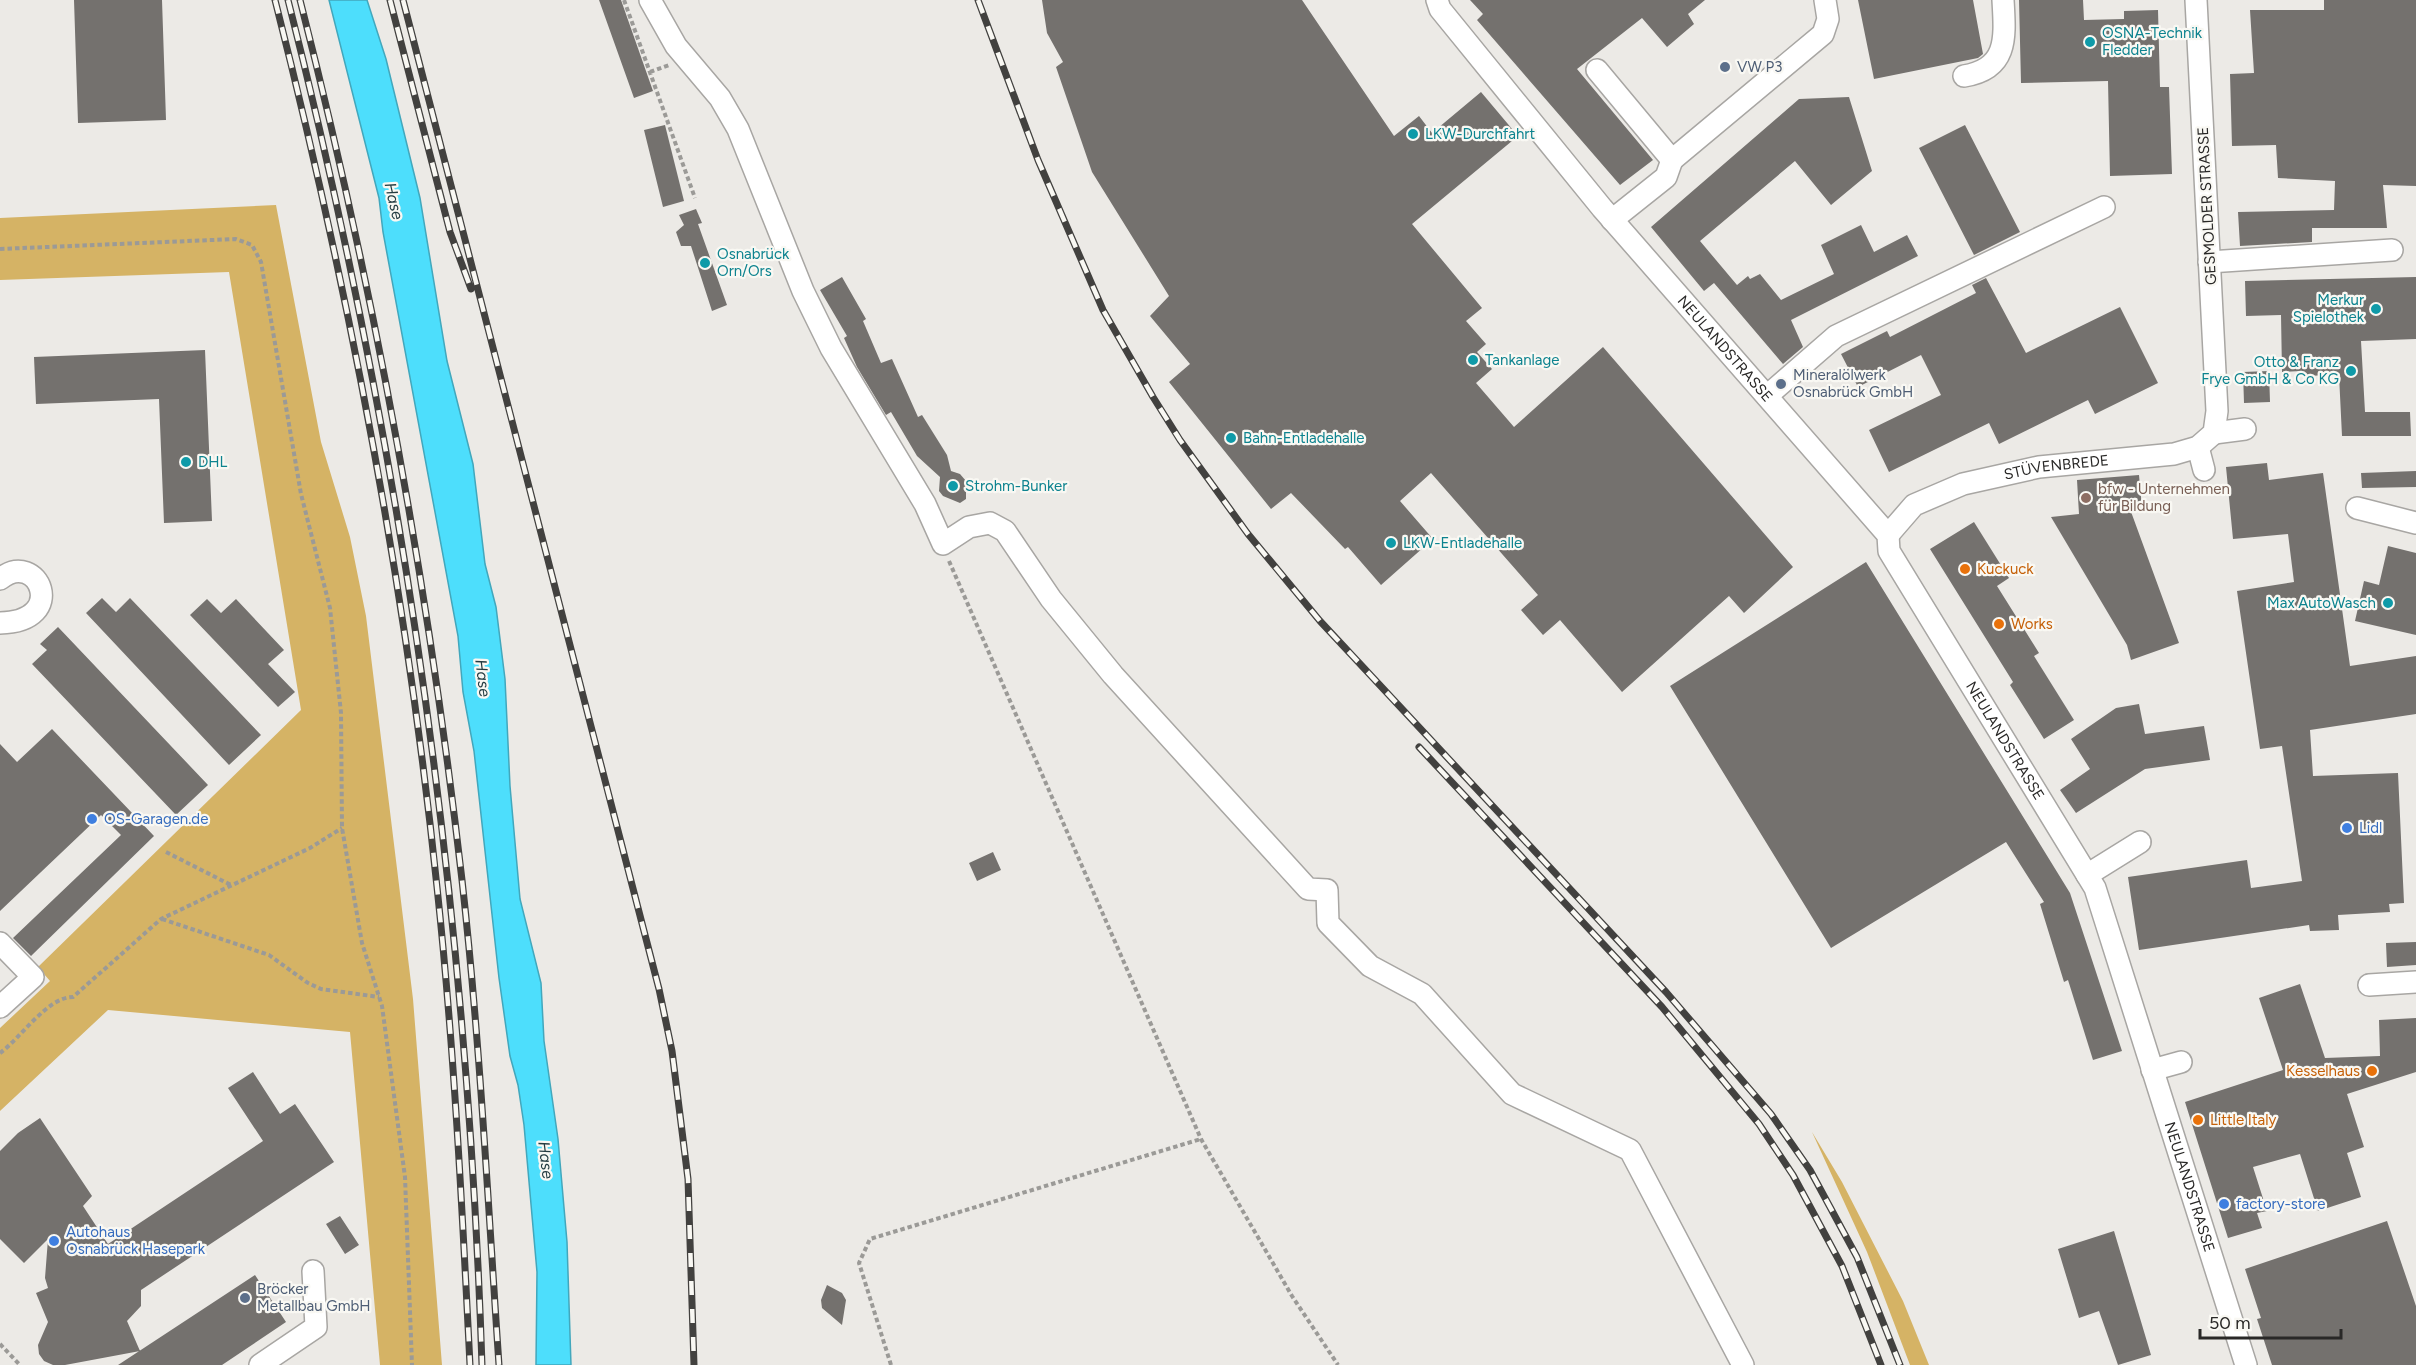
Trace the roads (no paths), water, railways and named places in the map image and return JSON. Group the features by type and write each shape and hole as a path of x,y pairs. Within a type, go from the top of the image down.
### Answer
{"street":[{"path":"650,0 676,46 720,98 738,129 803,291 831,348 925,504 943,544 969,527 990,523 1005,531 1051,600 1113,675 1308,889 1327,890 1328,923 1370,966 1422,994 1512,1095 1630,1150 1743,1365"},
{"name":"NEULANDSTRASSE","path":"1437,0 1440,9 1607,214 1888,535 1889,552 2095,888 2246,1365"},
{"path":"1607,214 1666,177 1672,160 1823,34 1828,19 1825,0"},
{"path":"1964,76 1977,74 1996,61 2003,43 2003,0"},
{"name":"GESMOLDER STRASSE","path":"2196,0 2217,411 2206,440"},
{"path":"1597,70 1672,160"},
{"path":"1767,396 1836,336 2104,207"},
{"path":"2209,262 2391,250"},
{"name":"STÜVENBREDE","path":"1888,535 1914,505 1963,484 2039,467 2174,454 2206,440 2245,429"},
{"path":"2204,470 2206,440"},
{"path":"2357,508 2416,523"},
{"path":"0,579 14,571 27,573 36,580 42,590 42,601 28,619 0,623"},
{"path":"2087,875 2140,842"},
{"path":"0,943 33,977 0,1007"},
{"path":"2369,985 2416,982"},
{"path":"2152,1070 2181,1062"},
{"path":"260,1365 316,1327 313,1271"}],"water":[{"name":"Hase","path":"329,0 367,0 386,59 420,198 447,361 473,464 485,564 496,607 505,679 510,786 520,899 541,983 544,1041 558,1139 567,1242 571,1365 536,1365 537,1272 524,1125 518,1085 510,1056 499,978 474,751 463,692 458,636 383,232 379,198"}],"railway":[{"path":"275,0 302,109 351,330 392,552 409,663 437,887 448,1006 461,1185 470,1365"},
{"path":"288,0 328,168 364,337 396,507 422,677 444,848 461,1020 474,1192 482,1365"},
{"path":"300,0 327,109 375,327 433,658 462,880 474,1001 499,1365"},
{"path":"390,0 450,232 471,289"},
{"path":"403,0 659,989 672,1051 688,1179 694,1365"},
{"path":"978,0 1038,160 1103,310 1180,440 1248,534 1320,621 1666,992 1771,1114 1810,1170 1857,1257 1900,1365"},
{"path":"1419,747 1662,1007 1759,1124 1793,1175 1842,1266 1881,1365"}],"place":[{"name":"OSNA-Technik Fledder","path":"2090,42"},
{"name":"VW P3","path":"1725,67"},
{"name":"LKW-Durchfahrt","path":"1413,134"},
{"name":"Osnabrück Orn/Ors","path":"705,263"},
{"name":"Merkur Spielothek","path":"2376,309"},
{"name":"Tankanlage","path":"1473,360"},
{"name":"Otto & Franz Frye GmbH & Co KG","path":"2351,371"},
{"name":"Mineralölwerk Osnabrück GmbH","path":"1781,384"},
{"name":"Bahn-Entladehalle","path":"1231,438"},
{"name":"DHL","path":"186,462"},
{"name":"Strohm-Bunker","path":"953,486"},
{"name":"bfw - Unternehmen für Bildung","path":"2086,498"},
{"name":"LKW-Entladehalle","path":"1391,543"},
{"name":"Kuckuck","path":"1965,569"},
{"name":"Max AutoWasch","path":"2388,603"},
{"name":"Works","path":"1999,624"},
{"name":"OS-Garagen.de","path":"92,819"},
{"name":"Lidl","path":"2347,828"},
{"name":"Kesselhaus","path":"2372,1071"},
{"name":"Little Italy","path":"2198,1120"},
{"name":"factory-store","path":"2224,1204"},
{"name":"Autohaus Osnabrück Hasepark","path":"54,1241"},
{"name":"Bröcker Metallbau GmbH","path":"245,1298"}]}
